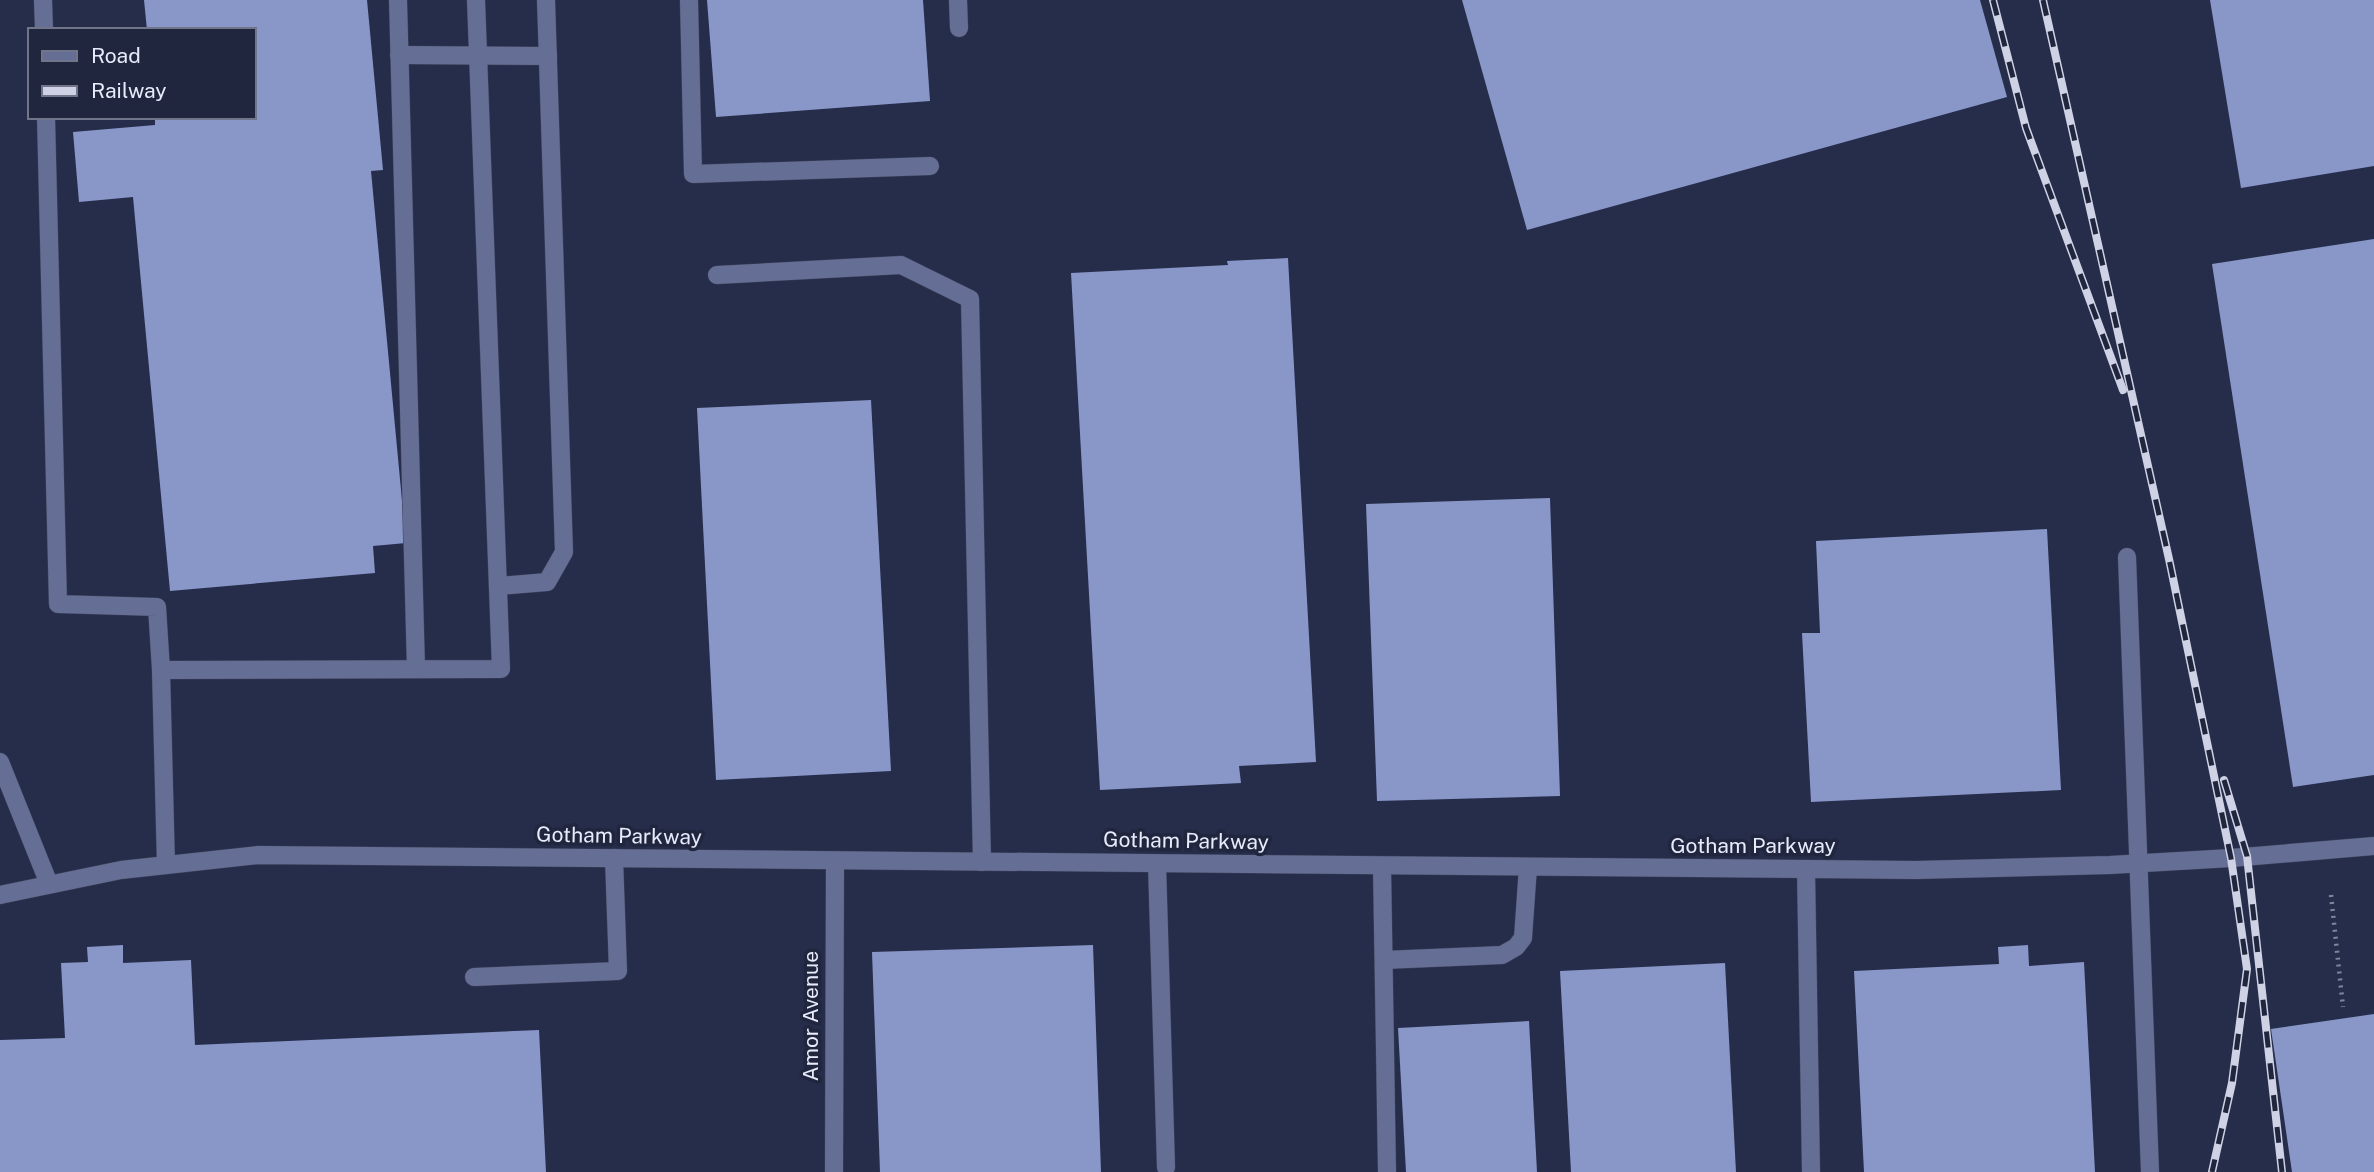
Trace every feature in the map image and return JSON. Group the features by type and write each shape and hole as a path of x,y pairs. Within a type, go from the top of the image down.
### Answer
{"street":[{"path":"43,0 44,28"},
{"path":"398,0 416,669"},
{"path":"161,670 501,669 476,0"},
{"path":"498,586 547,582 564,552 546,0"},
{"path":"688,0 693,174 930,166"},
{"path":"958,0 959,28"},
{"path":"399,55 548,56"},
{"path":"46,119 58,604 158,607 166,865"},
{"path":"717,275 901,265 970,299 982,862"},
{"path":"2127,557 2150,1172"},
{"path":"0,762 49,884"},
{"name":"Gotham Parkway","path":"0,895 121,870 258,855 1916,870 2139,863 2374,846"},
{"path":"474,977 618,971 614,859"},
{"name":"Amor Avenue","path":"834,1172 835,861"},
{"path":"1157,864 1167,1167"},
{"path":"1382,866 1387,1172"},
{"path":"1384,960 1502,955 1516,947 1523,938 1528,867"},
{"path":"1805,869 1811,1172"}],"path":[{"path":"2332,895 2343,1007"}],"shaded area":[{"path":"0,0 2374,0 2374,1172 0,1172"}],"building":[{"path":"144,0 367,0 383,170 371,171 406,543 373,546 375,573 170,591 133,197 79,202 73,132 155,125 155,119 256,119 256,28 147,28"},
{"path":"707,0 923,0 930,101 716,117"},
{"path":"1462,0 1980,0 2007,97 1527,230"},
{"path":"2210,0 2374,0 2374,166 2241,188"},
{"path":"2374,239 2374,775 2293,787 2212,264"},
{"path":"1288,258 1316,762 1239,766 1241,783 1100,790 1071,273 1228,265 1227,261"},
{"path":"871,400 891,771 716,780 697,408"},
{"path":"1550,498 1560,796 1377,801 1366,504"},
{"path":"2047,529 2061,790 1811,802 1802,633 1820,633 1816,541"},
{"path":"123,945 123,963 191,960 195,1045 539,1030 546,1172 0,1172 0,1040 65,1038 61,963 88,962 87,947"},
{"path":"1093,945 1101,1172 880,1172 872,952"},
{"path":"2028,945 2029,966 2084,962 2095,1172 1864,1172 1854,971 1999,964 1998,947"},
{"path":"1725,963 1736,1172 1571,1172 1560,971"},
{"path":"2374,1014 2374,1172 2292,1172 2271,1029"},
{"path":"1529,1021 1537,1172 1406,1172 1398,1028"}],"railway":[{"path":"1993,0 2026,128 2123,390"},
{"path":"2043,0 2169,559 2231,858 2247,969 2232,1083 2212,1172"},
{"path":"2224,780 2247,856 2282,1172"}]}
